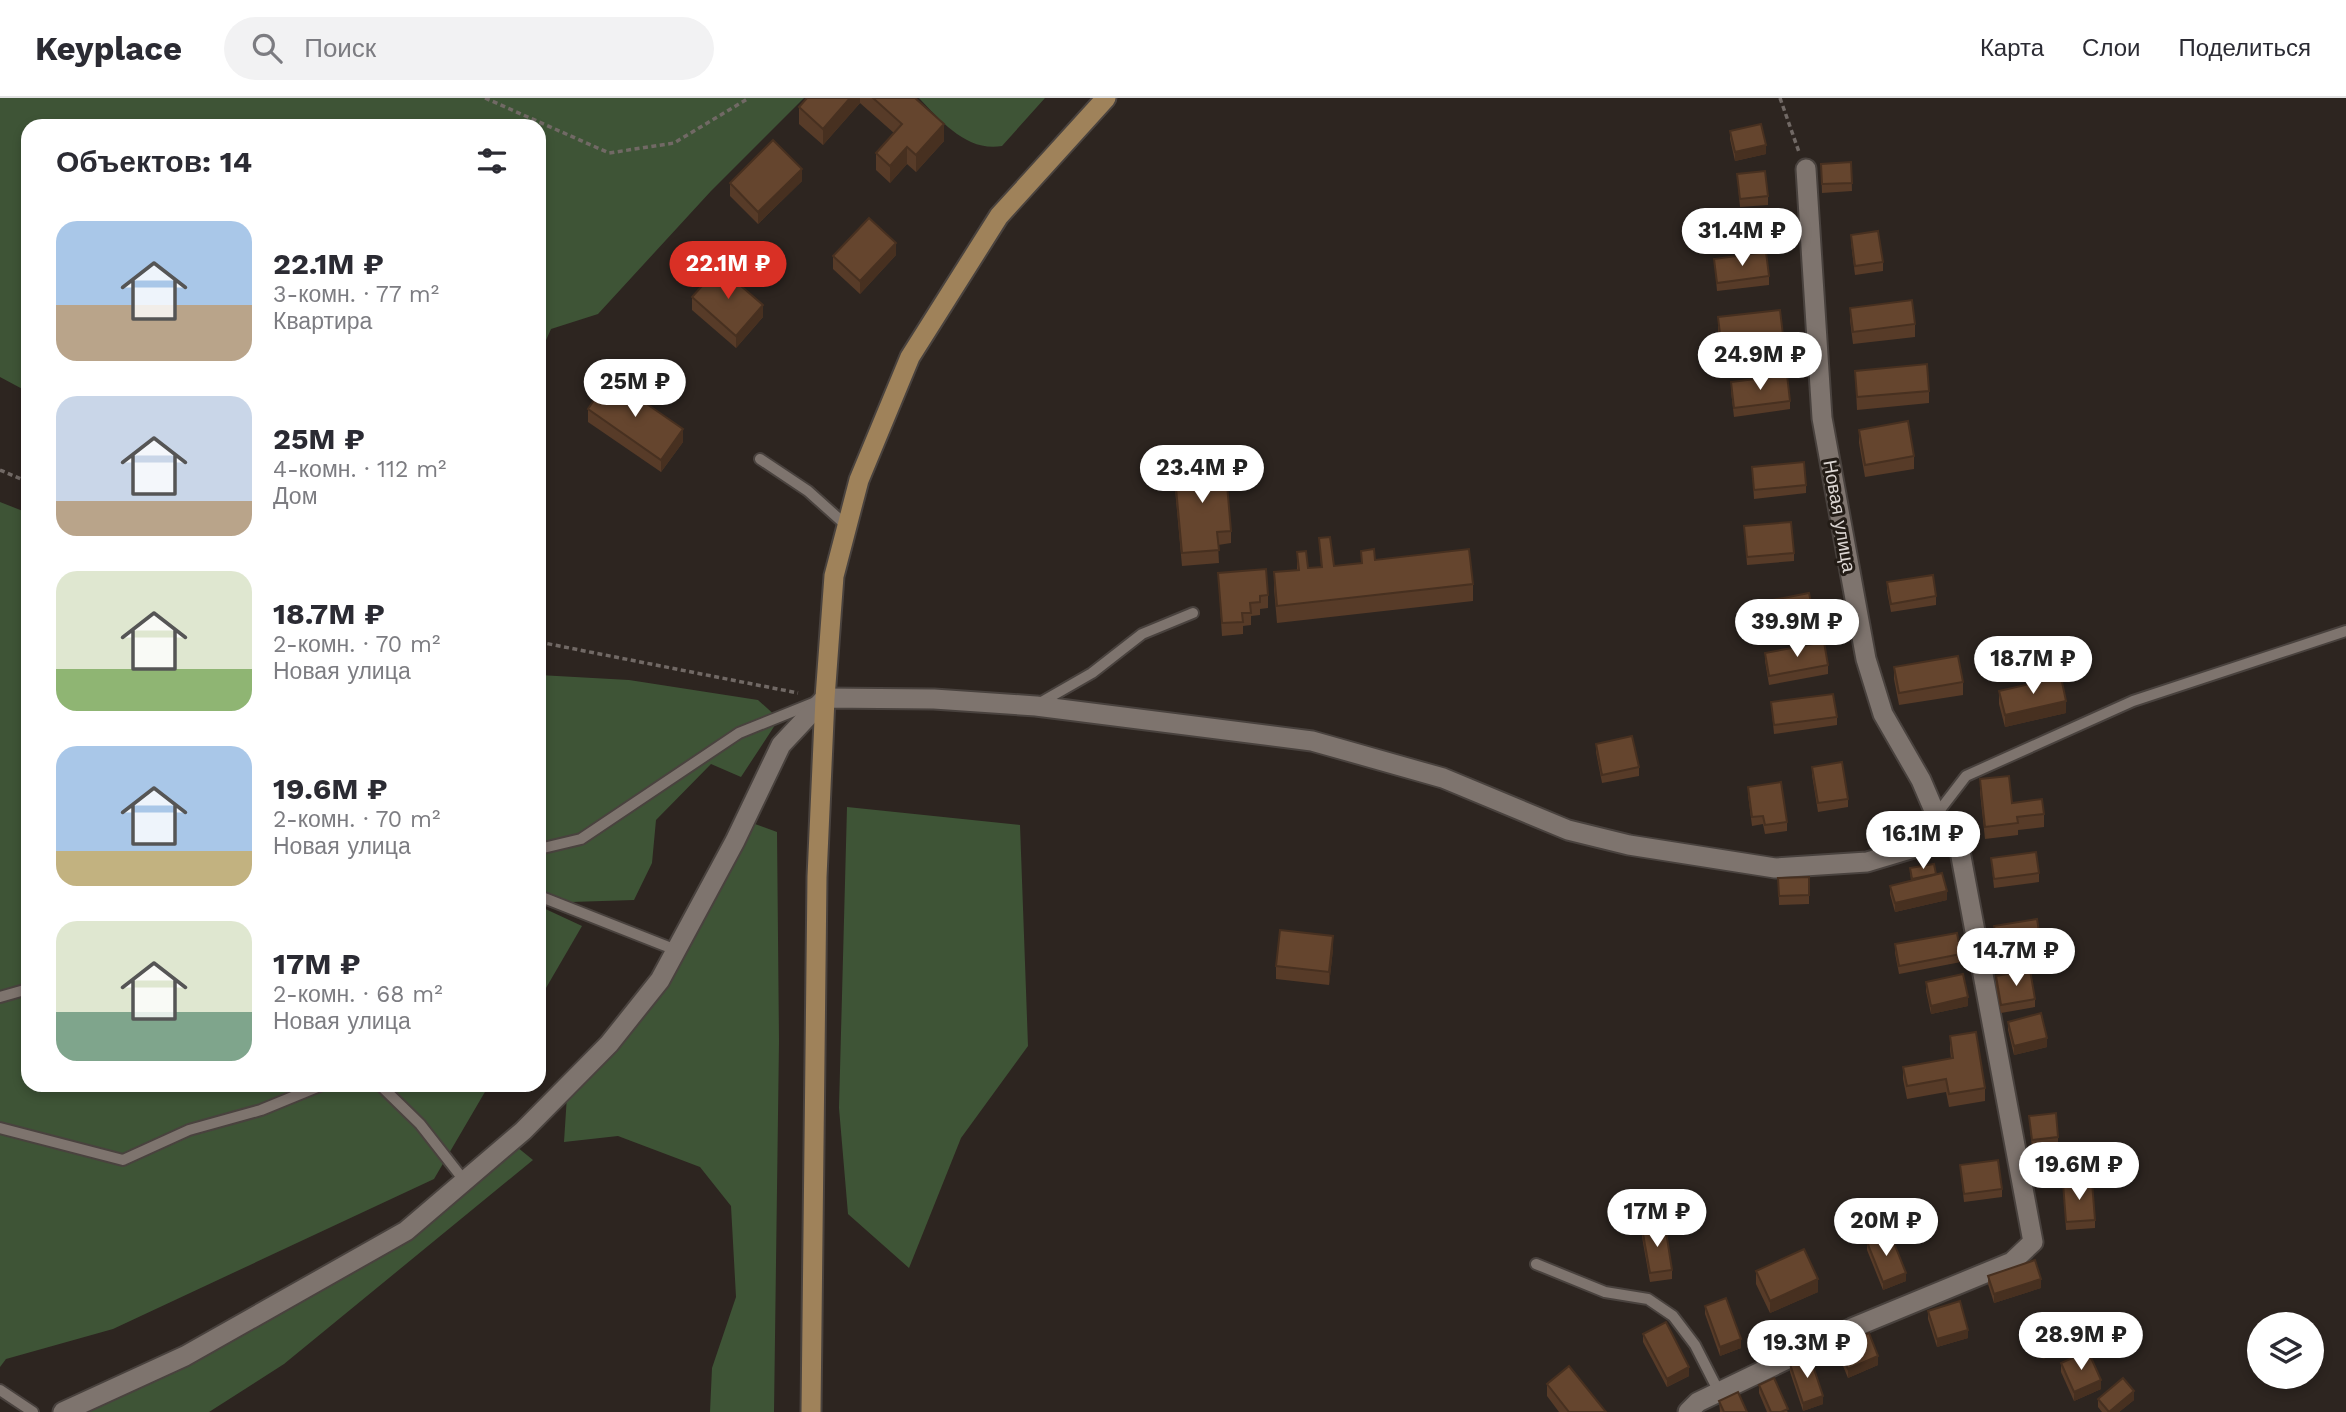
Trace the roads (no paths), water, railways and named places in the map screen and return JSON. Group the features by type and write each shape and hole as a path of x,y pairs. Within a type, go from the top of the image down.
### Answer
{"main road":[{"path":"811,1412 817,877 825,698 834,576 859,480 910,357 999,216 1106,98"}],"street":[{"name":"Новая улица","path":"1806,169 1822,418 1866,659 1883,714 1921,780 1936,815 1957,835"},
{"path":"63,1412 185,1356 406,1231 463,1179 523,1131 609,1044 660,980 735,841 781,745 825,698 934,699 1036,706 1312,741 1443,778 1568,830 1629,845 1775,868 1867,862 1957,835 2033,1242 2012,1262 1852,1328 1698,1402 1688,1412"}],"lane":[{"path":"760,458 808,491 847,526"},
{"path":"1036,706 1092,673 1142,634 1193,613"},
{"path":"1936,815 1966,776 2133,701 2256,663 2346,631"},
{"path":"546,847 581,839 739,733 825,698"},
{"path":"546,899 676,950"},
{"path":"0,997 21,991"},
{"path":"0,1128 123,1160 189,1130 261,1110 305,1092"},
{"path":"387,1092 420,1124 463,1179"},
{"path":"1536,1264 1605,1292 1648,1299 1673,1316 1695,1345 1719,1392"},
{"path":"0,1390 33,1412"}]}
